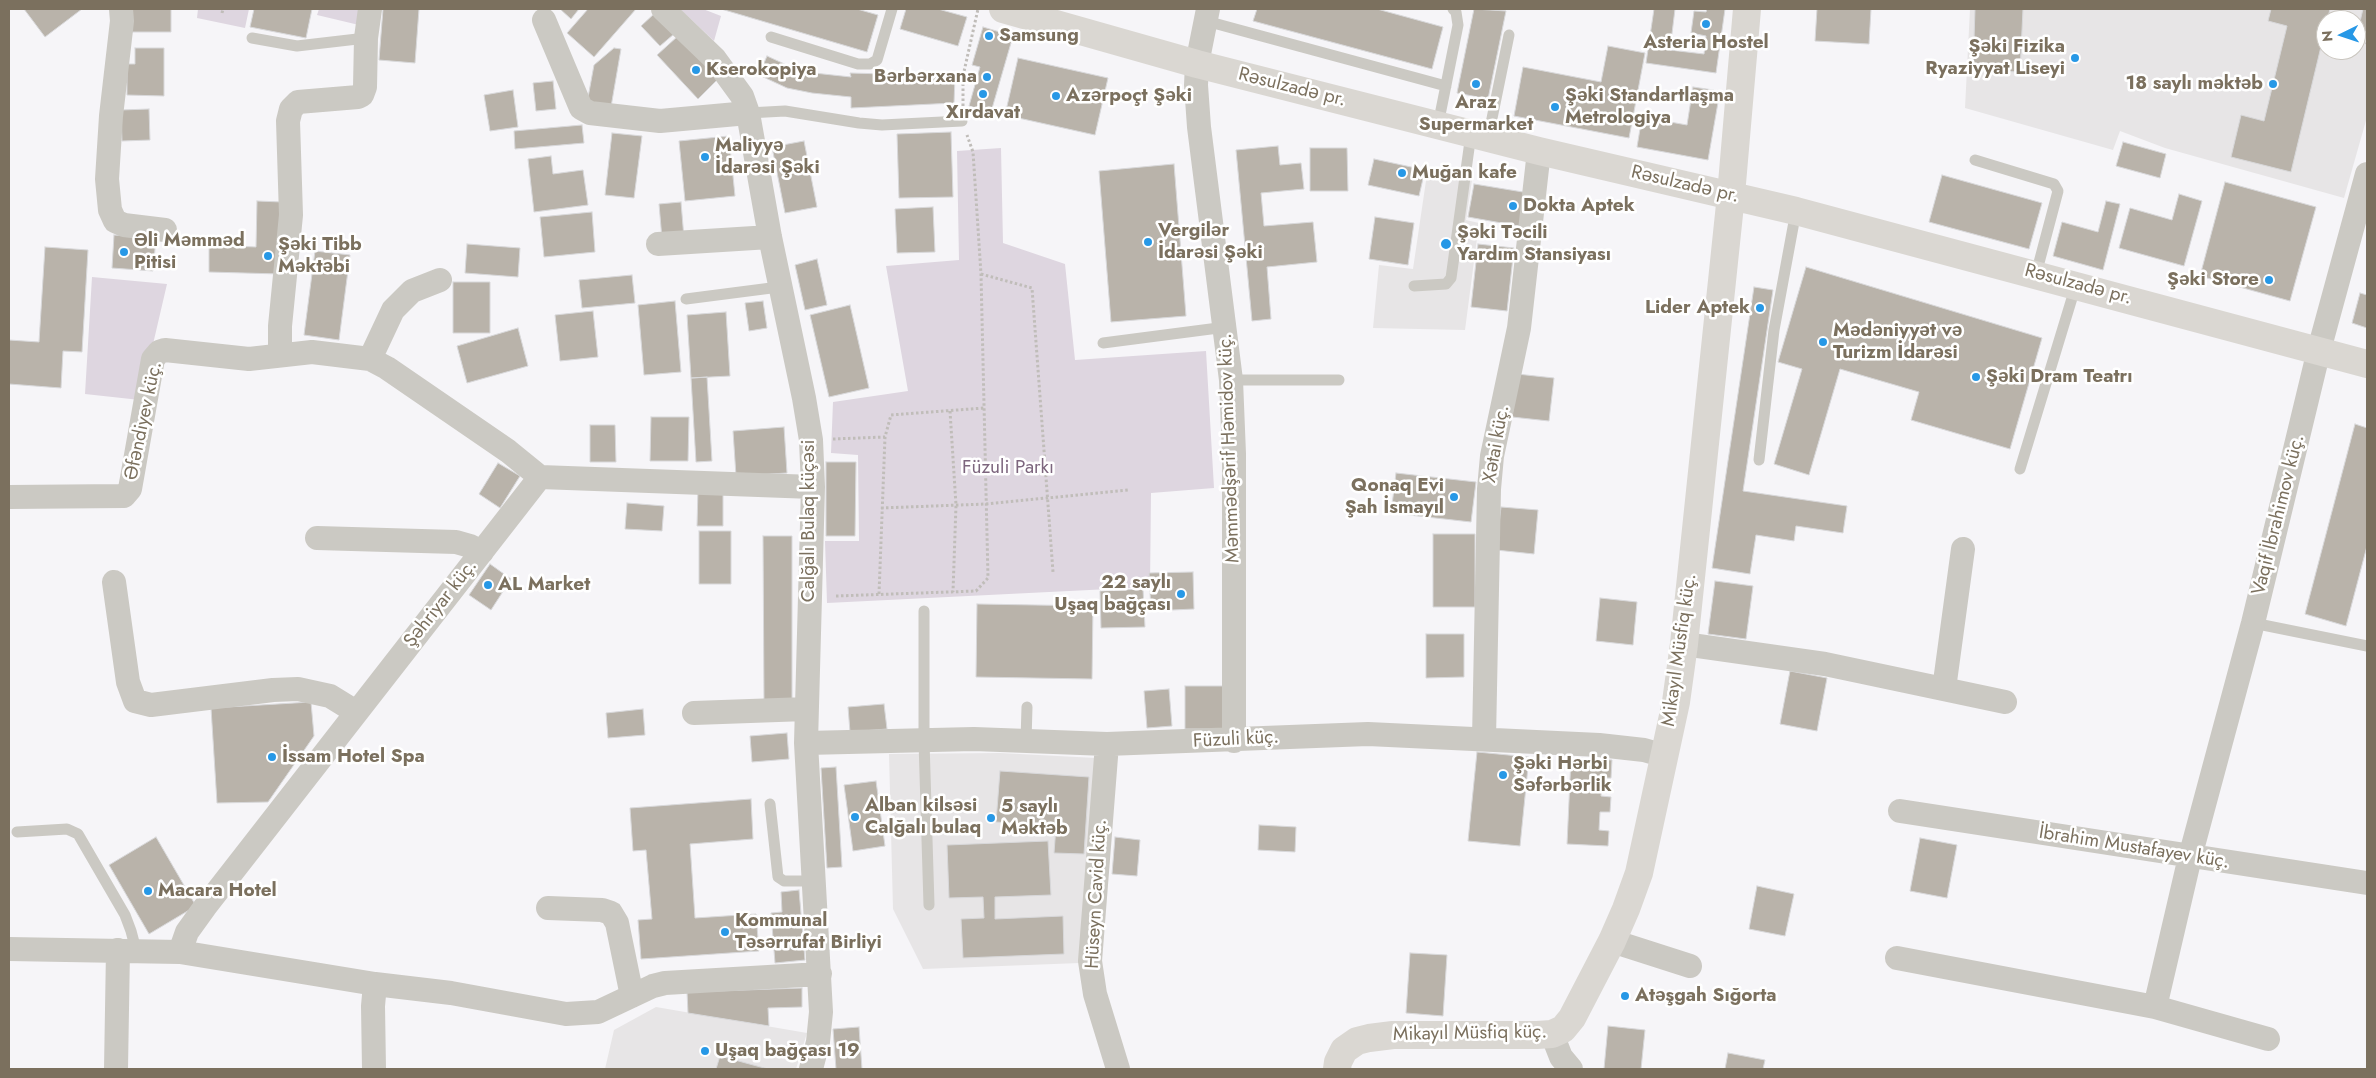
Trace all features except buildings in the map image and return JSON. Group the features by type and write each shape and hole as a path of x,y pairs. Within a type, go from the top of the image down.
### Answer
{"main road":[{"name":"Rəsulzadə pr.","path":"1003,9 1197,64 1539,151 1796,211 2367,364"},
{"name":"Mikayıl Müsfiq küç.","path":"1337,1069 1344,1050 1357,1041 1369,1038 1393,1035 1552,1034 1563,1029 1572,1018 1612,941 1639,873 1665,756 1684,644 1731,195 1748,9"}],"street":[{"path":"121,9 122,21 111,116 107,179 110,210 115,221 124,226 165,230"},
{"path":"280,355 280,326 291,215 289,115 291,109 298,102 358,97 362,94 365,87 366,38 370,9"},
{"name":"Calğalı Bulaq küçəsi","path":"663,9 715,59 742,96 748,114 779,287 804,398 811,440 813,487 806,743 822,1012 818,1042 811,1069"},
{"name":"Məmmədşərif Həmidov küç.","path":"1207,15 1197,64 1196,105 1226,327 1231,380 1234,454 1234,741"},
{"path":"544,20 582,108 590,113 660,121 748,114"},
{"name":"Xətai küç.","path":"1484,739 1490,473 1519,328 1539,151"},
{"name":"Vaqif İbrahimov küç.","path":"2155,1008 2190,856 2253,623 2319,350 2367,174"},
{"path":"658,244 770,237"},
{"path":"370,359 393,310 412,291 440,280"},
{"name":"Əfəndiyev küç.","path":"9,497 124,496 130,489 153,359 159,352 165,350 249,359 312,352 370,359 387,368 508,451 540,477"},
{"path":"540,477 813,487"},
{"name":"Şəhriyar küç.","path":"180,952 187,932 205,907 540,477"},
{"path":"317,538 456,542 482,552"},
{"path":"1944,689 1963,549"},
{"path":"114,582 128,682 135,701 151,705 273,690 298,689 330,696 356,712"},
{"path":"1684,644 1825,664 2005,702"},
{"path":"694,713 806,709"},
{"name":"Füzuli küç.","path":"806,743 974,739 1107,744 1234,741 1368,734 1626,748 1665,756"},
{"name":"Hüseyn Cavid küç.","path":"1107,744 1090,962 1095,994 1118,1069"},
{"name":"İbrahim Mustafayev küç.","path":"1900,811 2367,883"},
{"path":"548,908 602,910 611,913 618,922 632,996"},
{"path":"1612,941 1690,966"},
{"path":"9,949 180,952 375,984 451,993 566,1014 598,1012 652,986 681,981 820,974"},
{"path":"116,1069 127,950"},
{"path":"1897,958 2155,1008 2268,1039"},
{"path":"374,1069 375,984"},
{"path":"1552,1034 1561,1057 1571,1069"}],"lane":[{"path":"771,37 858,64 870,64 877,60 892,9"},
{"path":"1438,126 1458,25 1456,12 1452,9"},
{"path":"1207,15 1446,86"},
{"path":"1414,286 1446,284 1451,278 1479,136 1509,35"},
{"path":"252,38 297,46 366,38"},
{"path":"748,114 785,112 882,125 962,121"},
{"path":"1975,160 2054,184 2058,192 2036,274"},
{"path":"1759,460 1774,330 1796,211"},
{"path":"2020,469 2076,285"},
{"path":"686,299 779,287"},
{"path":"1103,343 1226,327"},
{"path":"1231,380 1340,380"},
{"path":"924,611 924,741 929,905"},
{"path":"2253,623 2367,646"},
{"path":"1026,741 1027,707"},
{"path":"770,804 778,876 784,881 814,881"},
{"path":"17,832 67,829 78,834 132,931 127,950"}],"path":[{"path":"222,13 223,9"},
{"path":"836,596 976,591 988,578 981,274 973,152 962,121 963,76 978,9"},
{"path":"981,274 1032,288 1053,572"},
{"path":"879,594 885,437 891,415 984,408"},
{"path":"950,411 956,505 953,592"},
{"path":"811,440 885,437"},
{"path":"882,508 986,504 1128,490"}],"shaded area":[{"path":"1970,9 2367,9 2367,117 2344,198 2165,148 2120,131 2113,150 1965,108"},
{"name":"Şəki Təcili Yardım Stansiyası","path":"1427,174 1472,180 1466,220 1479,223 1465,330 1373,328 1379,265 1413,269"},
{"name":"5 saylı Məktəb","path":"1000,753 1096,758 1080,963 923,969 893,909 889,754"},
{"name":"Uşaq bağçası 19","path":"656,1007 807,1033 796,1069 605,1069 614,1030"}],"green space":[{"path":"198,9 249,9 245,28 197,18"},
{"path":"319,9 363,9 359,25 317,15"},
{"path":"680,9 703,9 721,16 714,41"},
{"name":"Füzuli Parkı","path":"1001,148 1003,243 1065,264 1075,360 1206,351 1214,488 1151,493 1150,587 827,603 825,541 859,541 858,455 831,453 833,402 908,391 886,266 959,260 957,151"},
{"path":"92,277 167,284 140,400 85,394"}],"place":[{"name":"Asteria Hostel","path":"1706,24"},
{"name":"Samsung","path":"989,36"},
{"name":"Şəki Fizika Ryaziyyat Liseyi","path":"2075,58"},
{"name":"Kserokopiya","path":"696,70"},
{"name":"Bərbərxana","path":"987,77"},
{"name":"Araz Supermarket","path":"1476,84"},
{"name":"18 saylı məktəb","path":"2273,84"},
{"name":"Xırdavat","path":"983,94"},
{"name":"Azərpoçt Şəki","path":"1056,96"},
{"name":"Şəki Standartlaşma Metrologiya","path":"1555,107"},
{"name":"Maliyyə İdarəsi Şəki","path":"705,157"},
{"name":"Muğan kafe","path":"1402,173"},
{"name":"Dokta Aptek","path":"1513,206"},
{"name":"Vergilər İdarəsi Şəki","path":"1148,242"},
{"name":"Şəki Təcili Yardım Stansiyası","path":"1446,244"},
{"name":"Əli Məmməd Pitisi","path":"124,252"},
{"name":"Şəki Tibb Məktəbi","path":"268,256"},
{"name":"Şəki Store","path":"2269,280"},
{"name":"Lider Aptek","path":"1760,308"},
{"name":"Mədəniyyət və Turizm İdarəsi","path":"1823,342"},
{"name":"Şəki Dram Teatrı","path":"1976,377"},
{"name":"Qonaq Evi Şah İsmayıl","path":"1454,497"},
{"name":"AL Market","path":"488,585"},
{"name":"22 saylı Uşaq bağçası","path":"1181,594"},
{"name":"İssam Hotel Spa","path":"272,757"},
{"name":"Şəki Hərbi Səfərbərlik","path":"1503,775"},
{"name":"Alban kilsəsi Calğalı bulaq","path":"855,817"},
{"name":"5 saylı Məktəb","path":"991,818"},
{"name":"Macara Hotel","path":"148,891"},
{"name":"Kommunal Təsərrufat Birliyi","path":"725,932"},
{"name":"Atəşgah Sığorta","path":"1625,996"},
{"name":"Uşaq bağçası 19","path":"705,1051"}]}
